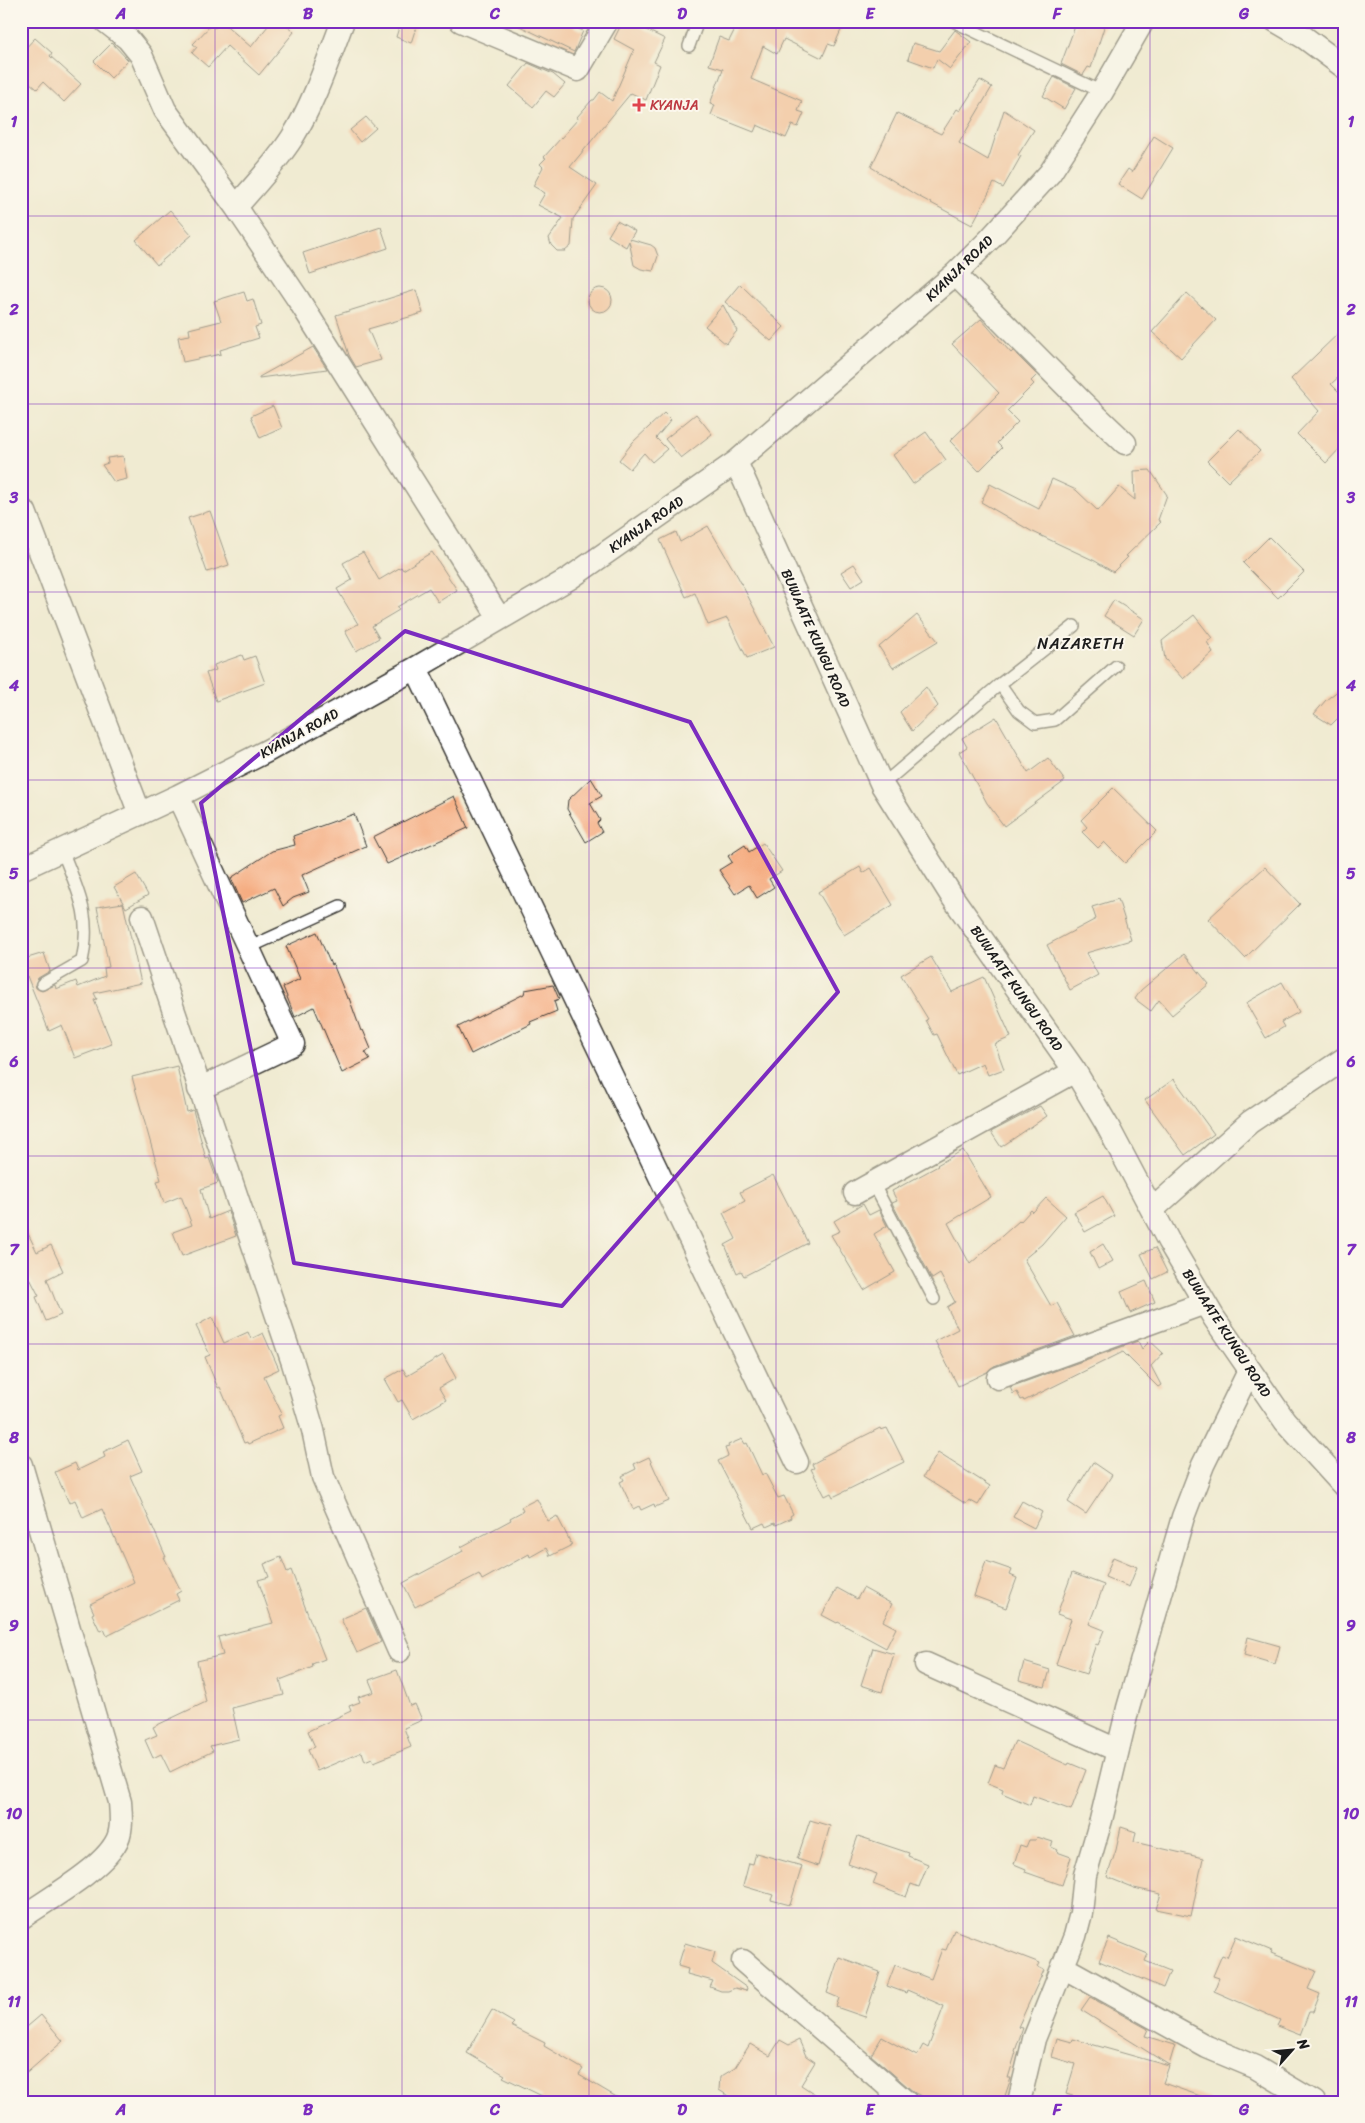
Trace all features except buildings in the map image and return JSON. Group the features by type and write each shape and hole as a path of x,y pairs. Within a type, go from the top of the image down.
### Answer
{"street":[{"path":"105,21 128,39 141,55 165,110 236,207 303,307 500,619"},
{"path":"236,207 271,167 292,138 308,108 343,21"},
{"path":"461,21 578,70 607,21"},
{"name":"KYANJA ROAD","path":"21,869 178,796 267,751 416,668 570,578 736,462 955,274 1050,173 1102,92 1143,21"},
{"path":"1276,21 1305,38 1344,67"},
{"path":"955,274 1125,443"},
{"name":"BUWAATE KUNGU ROAD","path":"736,462 882,785 953,898 1075,1071 1107,1125 1152,1210 1205,1303 1249,1371 1285,1421 1344,1486"},
{"path":"25,512 140,814"},
{"path":"416,668 797,1462"},
{"path":"178,796 292,1044 199,1089"},
{"path":"142,917 293,1363 313,1430 323,1477 399,1651"},
{"path":"1152,1210 1250,1122 1344,1059"},
{"path":"864,1188 1075,1071"},
{"path":"998,1378 1205,1303"},
{"path":"1018,2102 1034,2039 1075,1936 1081,1913 1084,1875 1101,1820 1117,1750 1182,1517 1203,1465 1249,1371"},
{"path":"21,1465 27,1509 120,1802 121,1816 116,1844 97,1865 21,1918"},
{"path":"926,1664 1117,1750"},
{"path":"743,1961 906,2102"},
{"path":"1063,1967 1207,2047 1255,2067 1314,2102"}],"lane":[{"path":"688,46 698,21"},
{"path":"953,21 1102,92"},
{"path":"882,785 1000,684 1074,626"},
{"path":"1000,684 1019,711 1035,723 1055,720 1116,666"},
{"path":"42,984 82,961 86,942 84,907 62,850"},
{"path":"248,948 340,906"},
{"path":"864,1188 934,1298"}],"highlighted area":[{"path":"405,631 690,722 838,992 562,1306 294,1263 201,803"}],"place":[{"name":"KYANJA","path":"639,105"}],"district":[{"name":"NAZARETH","path":"1081,643"}]}
